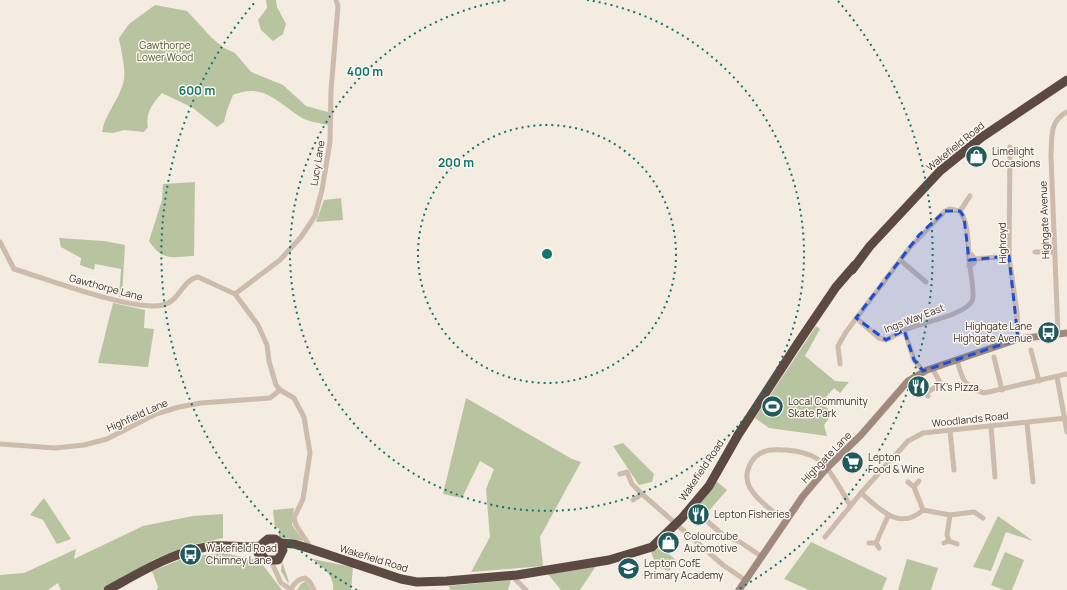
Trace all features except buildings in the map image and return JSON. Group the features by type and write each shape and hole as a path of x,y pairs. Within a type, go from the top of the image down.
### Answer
{"highway":[{"name":"Wakefield Road","path":"108,590 159,563 194,550 220,545 243,546 261,551 265,541 272,538 282,546 294,544 380,573 417,582 488,577 556,568 609,560 652,547 680,521 708,486 738,435 816,317 833,297 870,246 940,170 982,137 1067,80"},
{"path":"261,551 274,560 282,556 282,546"}],"street":[{"name":"Lucy Lane","path":"235,294 280,260 301,236 315,216 322,190 330,142 331,90 338,6 336,0"},
{"name":"Highgate Avenue","path":"1058,334 1051,156 1052,128 1059,116 1067,112"},
{"name":"Highroyd","path":"1010,147 1009,256 1017,316 1018,339"},
{"path":"840,364 838,346 856,318 900,260 920,235 945,211 950,209 960,211 970,196"},
{"name":"Ings Way East","path":"856,318 882,339 889,339 904,330 961,310 970,304 973,299 973,294 964,217 960,211"},
{"name":"Gawthorpe Lane","path":"0,242 14,269 107,298 145,306 166,304 180,293 190,279 198,277 235,294"},
{"path":"1035,252 1054,252"},
{"path":"968,253 974,256 975,259"},
{"path":"975,259 1009,256"},
{"path":"969,266 974,263 975,259"},
{"path":"900,260 926,282"},
{"path":"235,294 258,325 267,345 274,380 280,390 294,398 304,417 310,452 303,498 294,518 307,548"},
{"path":"904,330 914,360 924,371"},
{"name":"Highgate Lane","path":"739,590 786,520 826,469 862,435 902,386 924,371 1018,339 1067,333"},
{"path":"1031,350 1039,381"},
{"path":"994,357 1002,390"},
{"path":"957,360 962,377 966,384 974,390 984,393 1067,374"},
{"path":"928,396 926,393 941,384 932,368"},
{"path":"1057,377 1066,418 1067,432"},
{"name":"Highfield Lane","path":"0,444 55,448 84,445 107,439 156,414 179,407 206,402 270,398 280,390"},
{"name":"Woodlands Road","path":"825,537 860,493 908,441 923,433 1066,418"},
{"path":"1027,423 1033,482"},
{"path":"991,426 995,477"},
{"path":"950,430 954,470"},
{"path":"786,520 773,511 751,489 747,471 753,460 761,452 768,450 793,451 816,459 826,469 850,505"},
{"path":"620,474 624,471 627,472 632,484 642,494 680,521 723,564 745,580"},
{"path":"914,487 919,481"},
{"path":"908,482 914,487 923,510"},
{"path":"860,493 888,516 896,519 907,518 918,514 923,510 950,515 974,510 983,518"},
{"path":"633,500 642,494"},
{"path":"950,515 946,542 957,544"},
{"path":"876,543 888,516"},
{"path":"707,521 723,535 740,542 761,556"},
{"path":"869,543 876,543"},
{"path":"876,543 879,548"},
{"path":"274,560 281,583 291,590 294,583 305,578 310,582 314,590"},
{"path":"510,574 526,590"}],"highlighted area":[{"path":"945,211 960,211 964,217 969,260 1009,256 1018,339 923,371 914,360 904,330 886,340 856,318 919,235"}],"green space":[{"path":"266,0 276,0 277,7 286,24 283,34 273,41 261,30 258,20 267,8"},
{"name":"Gawthorpe Lower Wood","path":"155,5 187,11 212,38 224,48 235,53 251,72 283,85 306,106 328,112 328,125 302,118 270,96 253,91 233,95 224,122 217,127 193,108 162,93 150,108 147,122 148,127 144,132 124,130 113,133 102,132 106,119 121,90 124,79 124,67 119,38 129,24"},
{"path":"195,182 194,256 168,257 154,248 149,241 162,200 163,184"},
{"path":"341,198 343,220 316,222 324,200"},
{"path":"59,238 104,241 125,245 122,297 119,297 121,269 95,264 94,270 80,265 81,258 61,247"},
{"path":"113,303 145,310 144,328 154,329 148,367 98,363"},
{"path":"816,326 820,329 805,356 835,381 849,382 840,393 834,388 821,403 833,413 824,425 827,436 769,428 755,418"},
{"path":"466,398 572,459 581,462 540,537 543,566 471,572 490,537 486,489 494,469 480,461 462,498 443,494"},
{"path":"623,443 654,474 652,482 639,485 613,446"},
{"path":"715,480 727,490 707,513 698,505"},
{"path":"44,498 71,539 57,544 43,520 30,515"},
{"path":"294,508 292,525 304,541 279,537 279,528 275,528 273,510"},
{"path":"223,514 223,538 191,545 155,559 101,590 61,590 58,583 48,590 0,590 0,575 24,573 76,549 74,559 143,526 193,516"},
{"path":"998,516 1033,541 1006,532 991,571 973,567"},
{"path":"811,542 887,578 882,590 809,590 784,579"},
{"path":"661,547 677,561 669,571 657,567 651,552"},
{"path":"1005,552 1024,560 1012,590 1004,590 991,585"},
{"path":"223,553 259,560 282,590 157,590 158,587 152,571 187,557"},
{"path":"312,559 353,567 351,590 333,590 330,576 324,568"},
{"path":"907,559 938,568 931,590 898,590"},
{"path":"282,561 289,582 288,583 281,571"},
{"path":"596,566 580,590 561,590 547,573"},
{"path":"511,580 508,590 450,590 449,586"},
{"path":"306,581 311,590 297,590 301,584"}],"place":[{"name":"Limelight Occasions","path":"976,157"},
{"name":"Highgate Lane Highgate Avenue","path":"1048,332"},
{"name":"TK's Pizza","path":"918,387"},
{"name":"Local Community Skate Park","path":"773,407"},
{"name":"Lepton Food & Wine","path":"852,463"},
{"name":"Lepton Fisheries","path":"698,514"},
{"name":"Colourcube Automotive","path":"669,542"},
{"name":"Wakefield Road Chimney Lane","path":"191,554"},
{"name":"Lepton CofE Primary Academy","path":"629,569"}]}
